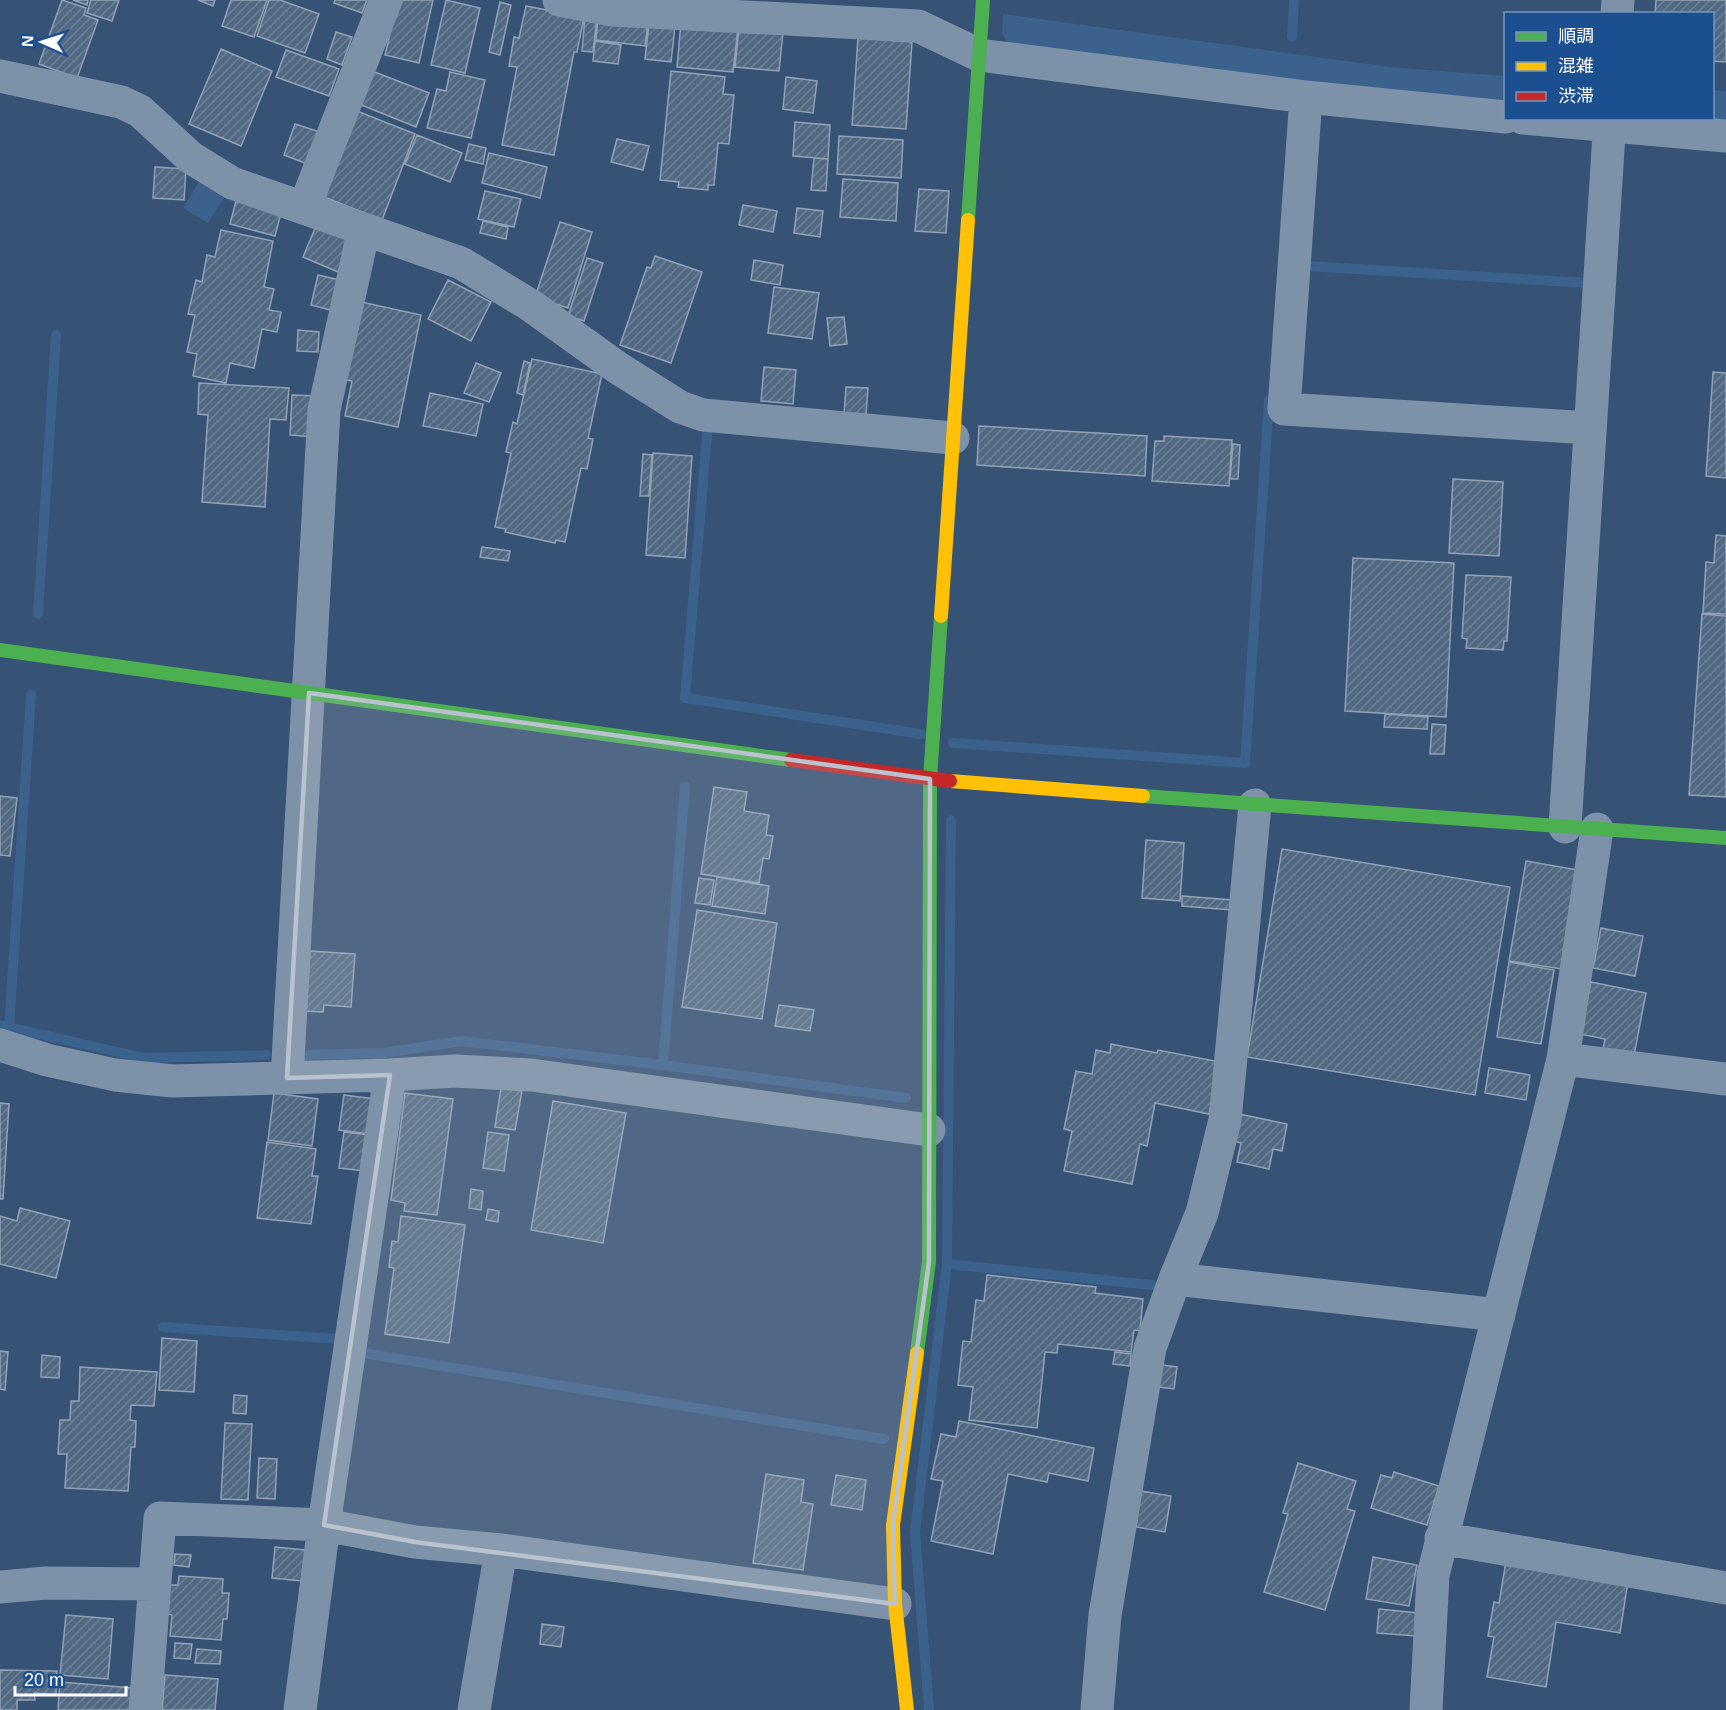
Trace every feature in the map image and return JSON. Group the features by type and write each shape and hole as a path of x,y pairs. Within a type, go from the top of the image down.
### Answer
{"street":[{"path":"304,208 386,0"},
{"path":"559,0 612,10 918,26 979,55 1306,97 1504,117"},
{"path":"907,1710 895,1604 893,1525 929,1262 930,779 983,0"},
{"path":"0,76 122,102 140,111 190,158 232,183 461,263 530,305 618,368 680,407 703,415 953,438"},
{"path":"1306,97 1284,409 1590,428"},
{"path":"1557,120 1609,123 1726,136"},
{"path":"1565,827 1609,123"},
{"path":"287,1078 324,410 364,229"},
{"path":"0,650 930,779 1255,805 1726,838"},
{"path":"1098,1710 1105,1615 1150,1348 1202,1213 1225,1120 1255,805"},
{"path":"1426,1710 1433,1575 1563,1059 1597,829"},
{"path":"0,1045 47,1060 115,1075 173,1081 455,1071 531,1075 930,1130"},
{"path":"1563,1059 1726,1079"},
{"path":"300,1710 324,1525 390,1075"},
{"path":"1175,1279 1499,1315"},
{"path":"145,1710 160,1518 324,1525 415,1542 501,1550 895,1604"},
{"path":"1441,1538 1726,1588"},
{"path":"474,1710 501,1550"},
{"path":"0,1587 46,1583 155,1584"}],"highlighted area":[{"path":"309,693 930,779 929,1262 893,1525 895,1604 415,1542 324,1525 390,1075 287,1078"}],"water":[{"path":"1003,14 1390,67 1504,76 1504,103 1385,93 1008,43 1002,34"},
{"path":"1714,90 1726,91 1726,120 1714,118"},
{"path":"199,182 224,198 208,223 183,208"}],"building":[{"path":"62,0 86,8 84,15 98,20 77,78 39,64"},
{"path":"73,0 88,0 87,5"},
{"path":"91,0 119,0 112,21 87,13"},
{"path":"198,0 215,0 213,6"},
{"path":"231,0 267,0 254,37 222,26"},
{"path":"269,0 280,0 319,14 305,53 257,36"},
{"path":"335,0 367,0 362,13 334,3"},
{"path":"398,0 433,0 419,63 385,55"},
{"path":"446,0 480,8 465,73 431,65"},
{"path":"1656,0 1726,0 1726,62 1714,61 1714,12 1655,12"},
{"path":"500,2 511,5 500,55 489,52"},
{"path":"526,6 584,17 577,52 574,52 554,155 502,145 517,67 509,66 514,37 519,38"},
{"path":"585,16 597,17 593,52 582,51"},
{"path":"598,18 648,23 645,46 596,40"},
{"path":"681,22 738,28 733,72 677,67"},
{"path":"649,23 675,26 671,62 645,59"},
{"path":"739,28 783,32 779,71 735,67"},
{"path":"336,32 352,37 342,65 327,59"},
{"path":"858,38 912,42 906,129 852,125"},
{"path":"595,41 621,45 618,64 593,61"},
{"path":"221,49 272,71 241,146 189,124"},
{"path":"286,50 339,69 329,96 276,77"},
{"path":"372,71 429,93 416,127 359,104"},
{"path":"671,71 725,77 723,94 734,95 729,144 718,143 714,185 708,185 708,190 678,187 679,182 660,180"},
{"path":"450,72 485,80 471,138 427,128 437,89 446,91"},
{"path":"786,77 817,81 813,113 783,109"},
{"path":"357,111 415,134 382,220 324,197"},
{"path":"795,122 830,125 828,159 793,156"},
{"path":"295,124 326,134 305,163 284,155"},
{"path":"417,135 462,153 450,182 405,164"},
{"path":"839,136 903,140 901,178 837,174"},
{"path":"617,139 649,146 643,170 611,162"},
{"path":"469,144 486,148 483,164 465,160"},
{"path":"489,153 547,167 540,198 482,183"},
{"path":"814,158 828,159 826,191 811,190"},
{"path":"155,167 186,169 184,200 153,198"},
{"path":"843,179 898,183 896,221 840,217"},
{"path":"919,189 949,191 946,233 915,231"},
{"path":"485,191 521,199 514,227 478,219"},
{"path":"236,201 281,213 275,236 230,224"},
{"path":"743,205 777,211 773,232 739,225"},
{"path":"797,208 823,211 820,237 794,233"},
{"path":"483,221 508,227 506,239 480,233"},
{"path":"560,222 592,232 568,308 535,297"},
{"path":"316,226 351,240 338,272 303,257"},
{"path":"221,230 273,241 264,287 274,289 269,310 281,312 277,332 262,329 254,368 230,363 226,383 193,376 197,354 187,352 195,315 188,314 196,280 202,282 207,255 215,257"},
{"path":"655,256 702,272 671,363 620,345 647,267 651,268"},
{"path":"587,258 603,263 584,321 568,316"},
{"path":"754,260 783,265 780,285 751,280"},
{"path":"318,275 340,280 334,311 311,305"},
{"path":"448,280 491,302 471,341 428,319"},
{"path":"774,287 819,293 812,339 768,333"},
{"path":"361,302 421,315 398,427 345,416 352,381 341,379"},
{"path":"844,317 847,344 830,346 827,318"},
{"path":"298,330 319,332 318,352 297,351"},
{"path":"532,359 602,374 588,438 593,439 587,469 581,468 565,542 556,540 555,543 505,532 506,529 495,527 511,453 506,452 513,422 517,424"},
{"path":"524,361 530,363 523,395 517,393"},
{"path":"476,363 501,373 489,402 464,393"},
{"path":"764,367 796,370 793,404 761,401"},
{"path":"1713,372 1726,373 1726,478 1706,476"},
{"path":"199,383 289,388 286,420 270,419 265,507 202,502 208,415 198,414"},
{"path":"846,387 868,388 866,415 844,414"},
{"path":"430,393 483,404 476,436 423,426"},
{"path":"292,395 318,396 316,437 290,435"},
{"path":"979,426 1147,436 1145,476 977,465"},
{"path":"1164,436 1232,440 1229,486 1152,481 1155,441 1164,441"},
{"path":"1233,444 1240,445 1238,479 1230,479"},
{"path":"653,453 692,456 685,558 646,555"},
{"path":"643,454 652,455 649,496 640,496"},
{"path":"1453,479 1503,482 1499,556 1449,553"},
{"path":"1716,535 1726,536 1726,614 1703,613 1706,562 1714,563"},
{"path":"482,547 510,551 508,561 480,557"},
{"path":"1353,558 1454,563 1446,717 1345,711"},
{"path":"1466,575 1511,577 1507,641 1504,641 1503,650 1466,648 1467,639 1462,638"},
{"path":"1702,614 1726,616 1726,797 1689,795"},
{"path":"1385,714 1428,717 1427,729 1384,727"},
{"path":"1432,724 1446,725 1444,754 1430,754"},
{"path":"714,787 747,792 744,811 769,815 766,835 773,836 769,859 763,858 759,883 701,874"},
{"path":"0,796 17,798 10,856 0,855"},
{"path":"1146,840 1184,843 1180,901 1142,898"},
{"path":"1282,849 1510,887 1475,1095 1247,1057"},
{"path":"1526,861 1578,870 1562,969 1509,961"},
{"path":"717,877 769,886 765,914 712,906"},
{"path":"699,878 714,880 710,905 695,903"},
{"path":"1182,896 1233,900 1232,910 1182,906"},
{"path":"697,910 777,923 762,1019 682,1007"},
{"path":"1601,928 1643,936 1635,976 1593,968"},
{"path":"310,951 355,954 351,1007 324,1005 323,1012 306,1011"},
{"path":"1509,962 1554,970 1541,1044 1497,1037"},
{"path":"1591,982 1646,993 1634,1055 1603,1049 1605,1039 1580,1034"},
{"path":"779,1005 814,1010 810,1031 775,1026"},
{"path":"1111,1044 1220,1062 1209,1114 1155,1103 1147,1146 1140,1144 1132,1184 1064,1171 1072,1131 1064,1129 1076,1071 1092,1074 1096,1050 1110,1053"},
{"path":"1489,1068 1530,1075 1526,1100 1485,1093"},
{"path":"501,1088 522,1091 515,1130 495,1127"},
{"path":"274,1093 318,1099 312,1146 268,1140"},
{"path":"405,1093 453,1099 437,1215 404,1211 405,1203 391,1200"},
{"path":"344,1095 375,1099 370,1134 339,1130"},
{"path":"553,1101 626,1113 603,1243 531,1230"},
{"path":"0,1103 9,1104 3,1199 0,1199"},
{"path":"1239,1114 1287,1124 1282,1151 1273,1149 1269,1169 1237,1162 1241,1143 1234,1141"},
{"path":"344,1132 370,1135 365,1171 339,1168"},
{"path":"488,1132 509,1135 504,1171 483,1168"},
{"path":"267,1142 316,1149 312,1176 318,1176 311,1224 257,1218"},
{"path":"471,1189 483,1191 481,1210 469,1208"},
{"path":"20,1208 70,1221 56,1278 0,1264 0,1216 17,1221"},
{"path":"488,1209 499,1211 498,1222 486,1220"},
{"path":"401,1216 465,1225 449,1343 385,1334 394,1268 389,1267 392,1241 398,1242"},
{"path":"987,1275 1096,1287 1095,1293 1143,1299 1140,1331 1134,1330 1131,1352 1058,1344 1057,1353 1045,1352 1037,1428 969,1420 973,1387 958,1385 963,1341 971,1342 976,1300 984,1301"},
{"path":"162,1338 197,1341 194,1392 159,1390"},
{"path":"0,1351 8,1352 5,1390 0,1389"},
{"path":"1115,1352 1131,1354 1130,1366 1113,1364"},
{"path":"42,1355 60,1357 59,1378 41,1377"},
{"path":"1162,1365 1177,1367 1174,1389 1159,1387"},
{"path":"80,1367 157,1372 154,1406 131,1405 130,1420 136,1421 135,1447 131,1447 128,1491 65,1488 67,1454 58,1454 60,1420 70,1420 71,1401 79,1401"},
{"path":"234,1395 247,1396 246,1414 233,1413"},
{"path":"959,1421 1094,1448 1088,1481 1049,1473 1047,1482 1008,1474 993,1554 931,1541 943,1481 931,1479 941,1434 956,1437"},
{"path":"225,1423 252,1424 248,1500 221,1499"},
{"path":"259,1458 277,1459 275,1499 257,1498"},
{"path":"1298,1463 1356,1481 1347,1509 1355,1511 1325,1610 1264,1592 1288,1514 1283,1513"},
{"path":"1394,1472 1439,1486 1427,1525 1371,1508 1381,1475 1392,1478"},
{"path":"766,1474 804,1480 801,1502 813,1504 803,1570 753,1563"},
{"path":"836,1475 866,1480 862,1510 831,1505"},
{"path":"1141,1491 1171,1496 1165,1532 1136,1527"},
{"path":"275,1547 305,1550 302,1581 272,1578"},
{"path":"175,1554 191,1555 189,1567 174,1565"},
{"path":"1373,1557 1417,1565 1409,1606 1366,1599"},
{"path":"1506,1561 1628,1581 1620,1633 1556,1622 1546,1687 1487,1677 1494,1637 1488,1636 1494,1602 1499,1603"},
{"path":"179,1576 223,1579 222,1593 229,1593 227,1619 223,1619 221,1640 170,1636 172,1615 167,1614 170,1585 178,1585"},
{"path":"1379,1609 1418,1613 1416,1636 1377,1633"},
{"path":"66,1615 113,1619 108,1679 60,1675"},
{"path":"542,1624 564,1627 561,1647 540,1644"},
{"path":"175,1643 192,1644 190,1659 174,1658"},
{"path":"197,1649 221,1651 220,1664 195,1663"},
{"path":"0,1670 57,1671 56,1694 34,1693 35,1700 17,1700 17,1710 0,1710"},
{"path":"165,1675 218,1679 215,1710 162,1710"},
{"path":"60,1682 133,1688 131,1710 58,1710"}],"waterway":[{"path":"1292,37 1294,0"},
{"path":"1305,266 1588,283"},
{"path":"38,614 56,335"},
{"path":"953,743 1245,763 1269,400"},
{"path":"707,434 685,698 921,734"},
{"path":"9,1028 31,695"},
{"path":"663,1065 685,786"},
{"path":"929,1710 915,1532 947,1264 951,820"},
{"path":"0,1025 144,1058 266,1055"},
{"path":"302,1055 383,1053 462,1041 906,1098"},
{"path":"947,1264 1152,1285"},
{"path":"163,1327 338,1339"},
{"path":"369,1354 884,1439"}],"traffic: fast":[{"path":"968,220 983,0"},
{"path":"917,1353 929,1262 930,779 941,616"},
{"path":"0,650 791,760"},
{"path":"1143,796 1726,838"}],"traffic: slow":[{"path":"941,616 968,220"},
{"path":"950,781 1143,796"},
{"path":"907,1710 895,1604 893,1525 917,1353"}],"traffic: jam":[{"path":"791,760 950,781"}]}
